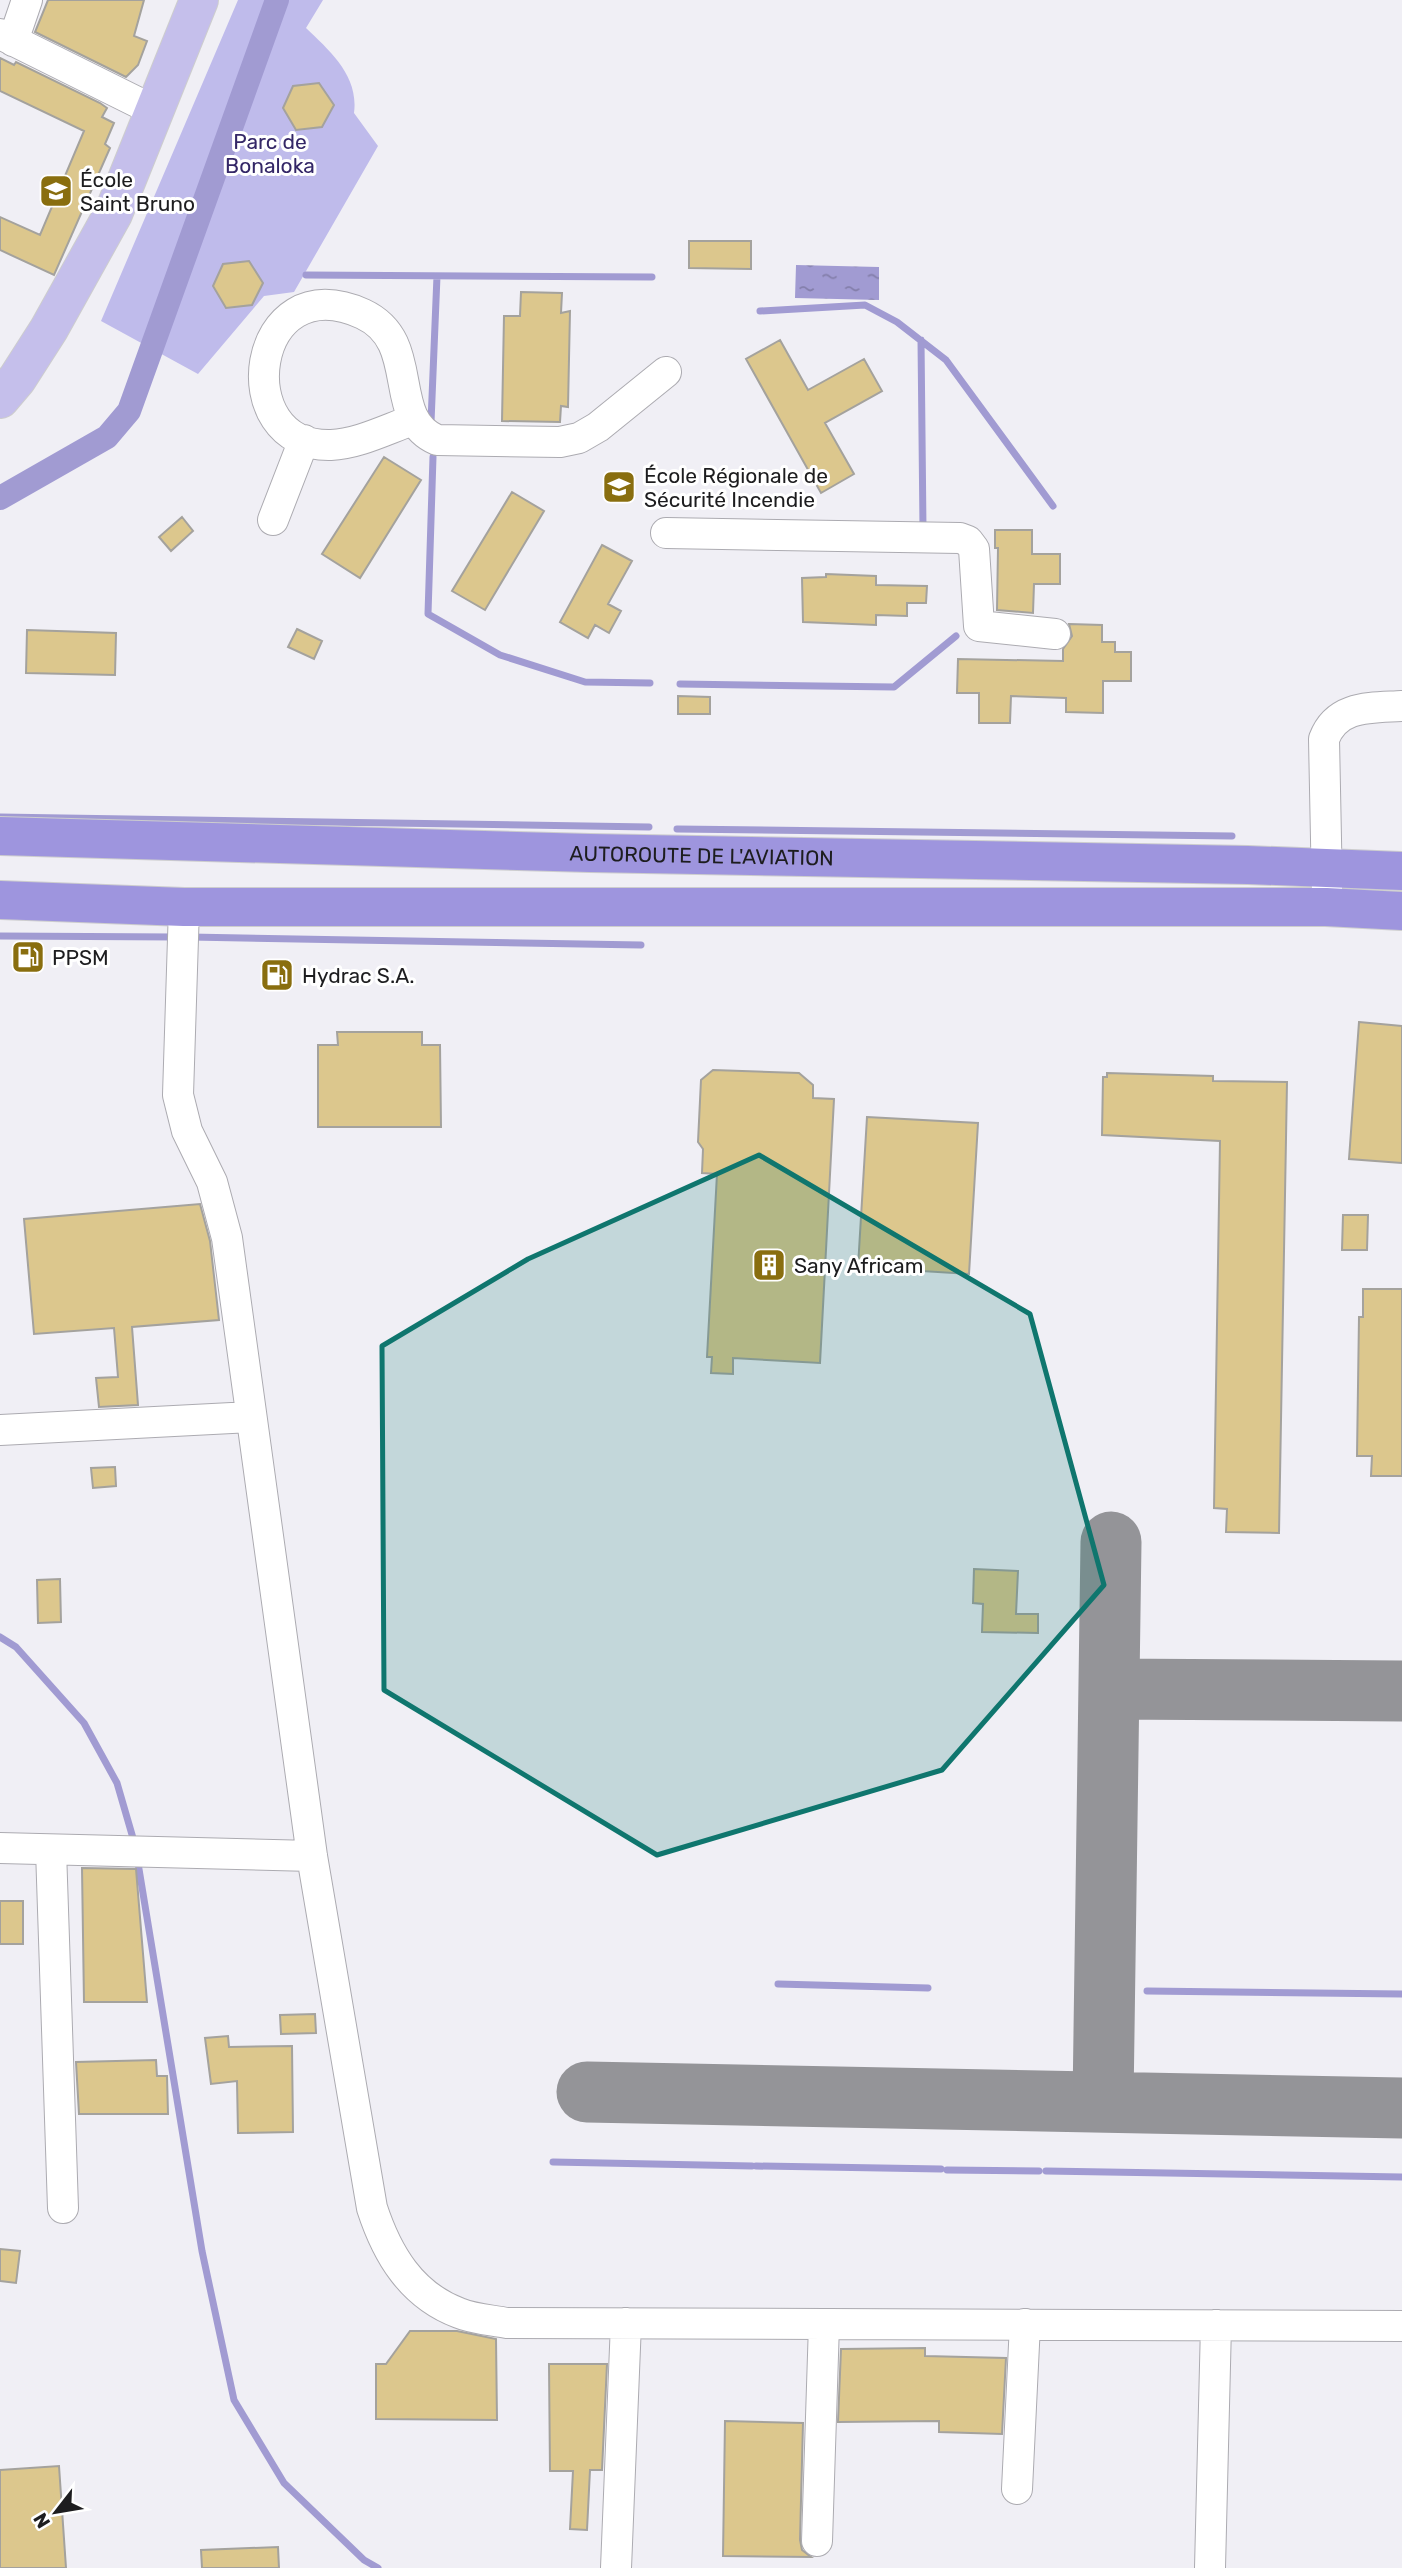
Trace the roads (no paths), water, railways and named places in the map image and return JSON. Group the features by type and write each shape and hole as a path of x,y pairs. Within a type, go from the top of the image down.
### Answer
{"highway":[{"name":"AUTOROUTE DE L'AVIATION","path":"0,836 590,853 1402,871"},
{"path":"0,900 184,906 1326,907 1402,911"}],"main road":[{"path":"0,399 18,379 49,329 113,214 153,110 200,0"}],"street":[{"path":"27,0 6,37 153,110"},
{"path":"412,420 330,445 304,440 286,428 273,412 263,387 262,362 269,342 282,324 302,311 321,305 342,307 364,314 380,326 393,343 402,364 405,393 412,420 424,434 437,440 559,442 579,438 598,427 666,372"},
{"path":"273,520 304,440"},
{"path":"666,533 960,538 968,541 974,549 979,626 1055,634"},
{"path":"1326,907 1328,869 1324,739 1329,725 1344,713 1361,708 1402,706"},
{"path":"184,906 178,1095 187,1131 212,1182 227,1238 312,1856 372,2208 382,2241 397,2267 424,2293 459,2313 507,2323 1402,2326"},
{"path":"0,1430 251,1417"},
{"path":"0,1848 312,1856"},
{"path":"51,1850 63,2208"},
{"path":"616,2568 626,2323"},
{"path":"817,2540 824,2324"},
{"path":"1017,2489 1025,2324"},
{"path":"1210,2568 1216,2325"}],"water":[{"path":"796,265 879,267 879,300 795,298"}],"waterway":[{"path":"0,498 107,437 129,411 277,0"},
{"path":"306,275 652,277"},
{"path":"431,422 437,276"},
{"path":"760,311 865,305 897,322 946,360 1053,506"},
{"path":"921,340 923,529"},
{"path":"433,457 428,614 500,655 585,682 650,683"},
{"path":"680,684 894,687 956,636"},
{"path":"0,817 649,827"},
{"path":"677,829 1232,836"},
{"path":"0,936 175,937"},
{"path":"190,937 641,945"},
{"path":"0,1637 16,1647 84,1723 117,1783 135,1845"},
{"path":"137,1857 202,2251 234,2400 284,2483 364,2560 378,2568"},
{"path":"778,1984 928,1988"},
{"path":"1147,1991 1402,1994"},
{"path":"553,2162 752,2166"},
{"path":"756,2166 941,2169"},
{"path":"947,2170 1039,2171"},
{"path":"1046,2171 1402,2177"}],"place":[{"name":"École Saint Bruno","path":"56,191"},
{"name":"École Régionale de Sécurité Incendie","path":"619,487"},
{"name":"PPSM","path":"28,957"},
{"name":"Hydrac S.A.","path":"277,975"},
{"name":"Sany Africam","path":"769,1265"}],"park label":[{"name":"Parc de Bonaloka","path":"270,153"}]}
